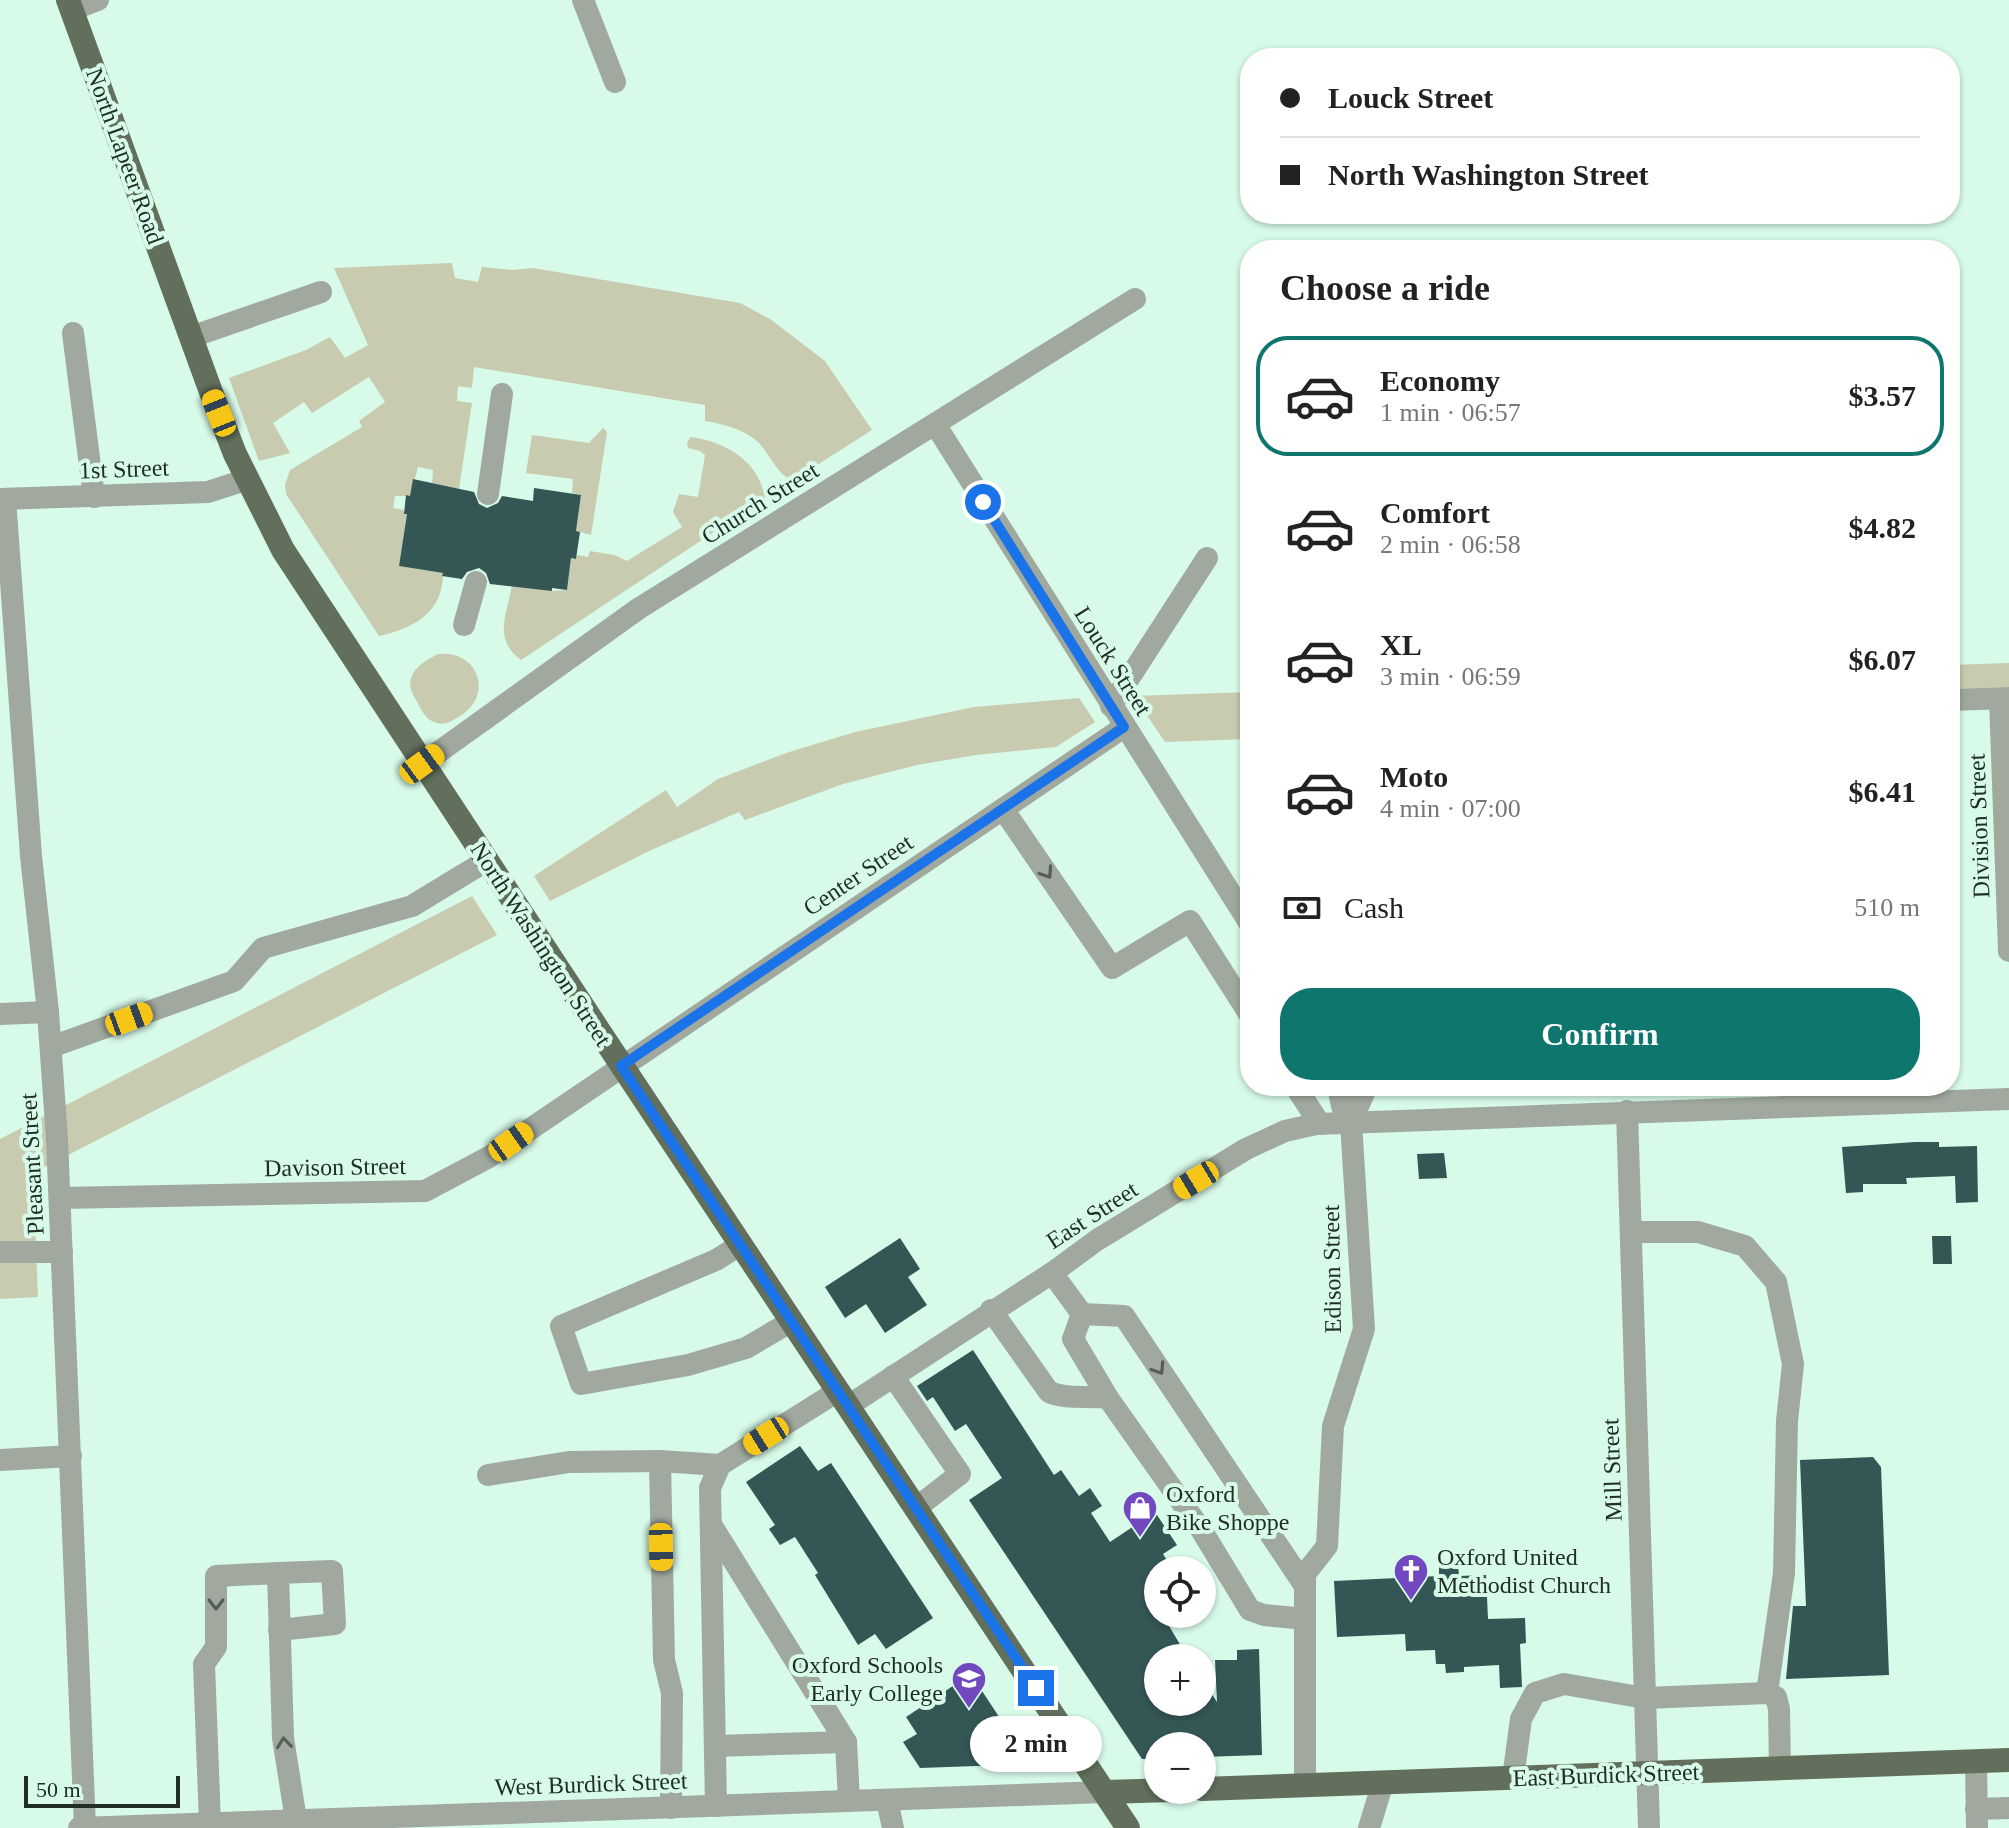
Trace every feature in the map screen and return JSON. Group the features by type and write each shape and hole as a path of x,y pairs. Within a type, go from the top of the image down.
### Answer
{"main road":[{"name":"North Lapeer Road","path":"70,5 181,311"},
{"name":"North Washington Street","path":"181,311 235,454 283,550 621,1066 1128,1828"},
{"name":"East Burdick Street","path":"1216,1788 2009,1760"},
{"path":"1105,1792 1144,1791"}],"street":[{"path":"70,5 98,0"},
{"path":"583,0 615,82"},
{"path":"191,337 321,292"},
{"name":"Church Street","path":"422,764 638,609 1135,299"},
{"path":"73,333 94,497"},
{"path":"488,494 502,394"},
{"name":"Louck Street","path":"935,424 1240,908"},
{"name":"1st Street","path":"2,499 208,492 248,479"},
{"name":"Pleasant Street","path":"2,499 31,856 51,1047 71,1456 82,1828"},
{"path":"1111,706 1207,558"},
{"path":"464,625 476,582"},
{"path":"1960,700 2005,699"},
{"name":"Division Street","path":"2005,699 2009,951"},
{"name":"Center Street","path":"621,1066 1124,727"},
{"path":"1003,809 1112,968 1190,921 1240,999"},
{"path":"51,1047 234,981 263,948 412,906 486,861"},
{"path":"0,1014 48,1012"},
{"name":"Davison Street","path":"60,1198 425,1191 489,1157 621,1066"},
{"path":"1302,1096 1320,1124"},
{"path":"1340,1096 1351,1123"},
{"path":"1351,1123 1363,1096"},
{"name":"East Street","path":"720,1465 843,1399 893,1376 1052,1273 1097,1240 1246,1149 1285,1131 1320,1124 2009,1099"},
{"name":"Mill Street","path":"1627,1111 1649,1828"},
{"name":"Edison Street","path":"1305,1785 1305,1574 1327,1546 1333,1426 1364,1329 1351,1123"},
{"path":"1631,1232 1698,1232 1745,1246 1776,1282 1793,1364 1787,1421 1784,1573 1767,1693"},
{"path":"740,1245 716,1260 561,1326 581,1384 688,1365 746,1348 792,1321"},
{"path":"0,1252 62,1252"},
{"path":"1052,1273 1082,1314"},
{"path":"991,1310 1049,1392 1065,1398 1088,1395 1108,1398"},
{"path":"1082,1314 1124,1316 1305,1586"},
{"path":"1082,1314 1073,1339 1108,1398 1202,1531 1250,1610 1264,1615 1305,1619"},
{"path":"893,1376 960,1474 916,1508"},
{"path":"0,1460 71,1456"},
{"path":"660,1461 664,1660 672,1693 671,1808"},
{"path":"488,1475 569,1462 660,1461 720,1465 710,1488 716,1806"},
{"path":"711,1525 846,1742 849,1801"},
{"path":"210,1824 204,1664 216,1647 216,1576 332,1571 335,1624 279,1630"},
{"path":"278,1573 287,1823"},
{"path":"1513,1778 1521,1719 1535,1693 1564,1684 1645,1698 1767,1693 1776,1697 1779,1709 1780,1769"},
{"path":"715,1746 846,1742"},
{"path":"1976,1761 1977,1818 2009,1808"},
{"path":"1369,1828 1383,1782"},
{"name":"West Burdick Street","path":"82,1828 1105,1792"},
{"path":"887,1800 893,1828"}],"green space":[{"path":"452,263 455,278 478,282 482,267 533,268 740,303 770,319 825,361 872,430 792,481 781,473 752,437 705,421 705,405 474,367 472,388 458,386 457,401 472,403 459,489 432,483 433,470 418,467 410,496 395,496 393,508 404,510 407,514 399,566 443,573 438,599 415,623 379,636 286,494 285,485 290,470 362,427 359,421 385,402 369,377 312,413 304,402 273,423 290,453 259,461 229,378 306,350 330,337 345,358 368,345 334,268"},
{"path":"603,428 607,432 591,535 576,531 581,495 572,493 573,479 526,473 532,435 589,443"},
{"path":"691,437 716,443 739,456 756,474 765,498 521,660 506,642 504,632 513,577 552,591 567,590 571,558 576,559 577,555 588,557 590,551 614,555 627,561 682,527 673,512 679,494 698,497 705,455 688,448 687,442"},
{"path":"438,654 464,659 473,667 479,689 467,711 442,724 425,716 410,685 418,667"},
{"path":"2009,663 2009,687 1960,689 1960,665"},
{"path":"1240,692 1240,739 1165,742 1134,696"},
{"path":"1079,698 1095,722 1056,747 917,765 843,784 745,820 739,812 649,851 550,901 534,876 666,790 677,807 718,779 786,753 855,732 974,707"},
{"path":"472,896 497,935 33,1173 38,1297 0,1299 0,1139"}],"building":[{"path":"413,479 474,492 479,504 487,508 498,503 502,496 533,501 534,488 581,495 576,531 580,532 576,559 571,558 567,590 490,584 486,573 479,568 467,572 462,579 399,566 407,514 404,514 406,495 410,496"},
{"path":"1939,1142 1939,1147 1977,1146 1978,1202 1956,1203 1955,1176 1906,1178 1907,1184 1863,1184 1863,1192 1846,1193 1842,1147"},
{"path":"1444,1153 1447,1178 1419,1179 1417,1154"},
{"path":"1932,1236 1951,1236 1952,1264 1933,1264"},
{"path":"900,1238 920,1269 908,1277 927,1305 885,1333 866,1304 845,1318 825,1287"},
{"path":"973,1350 1054,1475 1061,1470 1079,1496 1090,1488 1102,1506 1091,1513 1110,1542 1155,1512 1177,1545 1164,1556 1144,1556 1144,1628 1170,1628 1180,1644 1144,1644 1144,1716 1216,1716 1216,1660 1237,1660 1237,1650 1259,1649 1262,1755 1216,1757 1216,1732 1144,1732 1142,1759 969,1500 1002,1478 966,1424 955,1431 933,1397 927,1401 917,1386"},
{"path":"800,1446 818,1471 831,1463 933,1618 886,1649 875,1634 858,1645 795,1537 780,1545 769,1529 775,1525 746,1482"},
{"path":"1873,1457 1881,1467 1889,1675 1786,1679 1793,1606 1806,1606 1800,1460"},
{"name":"Oxford United Methodist Church","path":"1458,1565 1459,1576 1486,1575 1488,1619 1525,1618 1526,1643 1520,1644 1522,1687 1500,1688 1499,1665 1464,1667 1464,1672 1446,1673 1445,1664 1436,1664 1435,1650 1406,1651 1405,1634 1337,1637 1334,1581 1439,1576 1439,1566"},
{"path":"971,1674 1030,1764 920,1768 903,1742 917,1734 906,1717"}],"place":[{"name":"Oxford Bike Shoppe","path":"1140,1539"},
{"name":"Oxford United Methodist Church","path":"1411,1602"},
{"name":"Oxford Schools Early College","path":"969,1710"}],"route":[{"path":"983,502 1124,727 621,1066 1036,1688"}]}
